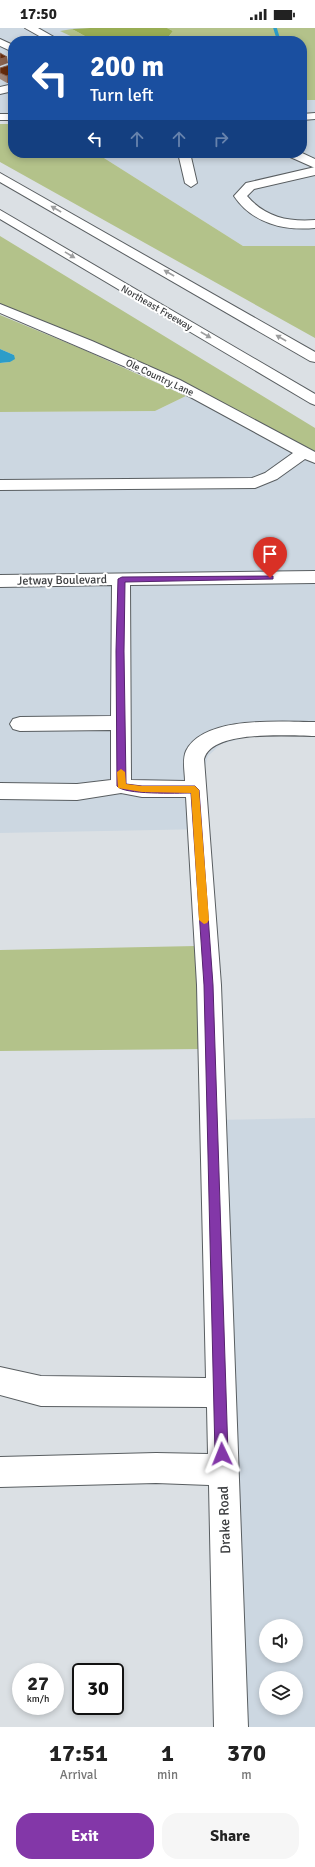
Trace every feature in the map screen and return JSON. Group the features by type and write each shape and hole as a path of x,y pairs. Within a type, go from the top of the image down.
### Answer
{"main road":[{"path":"30,28 46,36"},
{"path":"0,95 2,96 0,104"},
{"path":"184,158 192,183"},
{"path":"302,158 315,164"},
{"path":"315,171 250,186 240,196 248,207 276,223 298,227 315,224"},
{"path":"0,177 315,358"},
{"name":"Northeast Freeway","path":"0,214 315,400"},
{"name":"Ole Country Lane","path":"0,308 87,344 174,383 309,455"},
{"path":"0,485 255,483 309,455"},
{"name":"Jetway Boulevard","path":"0,580 315,577"},
{"path":"121,786 120,723 122,579"},
{"path":"20,724 120,723"},
{"name":"Drake Road","path":"230,1727 208,985 194,759 197,749 208,741 225,733 252,730 315,729"},
{"path":"0,791 78,792 121,786 142,789 195,790"},
{"path":"0,1381 40,1391 220,1393"},
{"path":"0,1472 156,1468 222,1470"}],"shaded area":[{"path":"0,28 90,28 61,31 71,36 8,36 8,121 0,115"},
{"path":"307,100 315,100 315,246 243,246 104,158 307,158"},
{"path":"199,390 315,452 315,735 251,736 221,744 208,756 203,774 208,829 0,833 0,412 155,411"},
{"path":"315,1118 315,1727 233,1727 214,1120"}],"green space":[{"path":"167,28 315,28 315,100 307,100 307,36 169,36 173,31"},
{"path":"167,28 173,31 169,36 85,36 72,29"},
{"path":"72,29 85,36 70,36 60,31"},
{"path":"0,124 8,124 8,158 104,158 243,246 315,246 315,338 0,162"},
{"path":"0,236 315,428 315,452 199,390 99,344 0,304"},
{"path":"0,315 82,349 186,396 155,411 0,412 0,363 10,362 14,355 0,349"},
{"path":"196,946 201,1049 0,1051 0,950"}],"water":[{"path":"0,349 14,355 15,359 10,362 0,363"}],"building":[{"path":"0,53 7,57 0,59"},
{"path":"8,66 8,76 0,73 0,68"}],"waterway":[{"path":"275,28 277,36"}],"slow traffic":[{"path":"121,772 121,786 142,789 195,790 204,920"}],"route":[{"path":"222,1454 208,985 195,790 142,789 121,786 120,651 122,579 270,578"}]}
